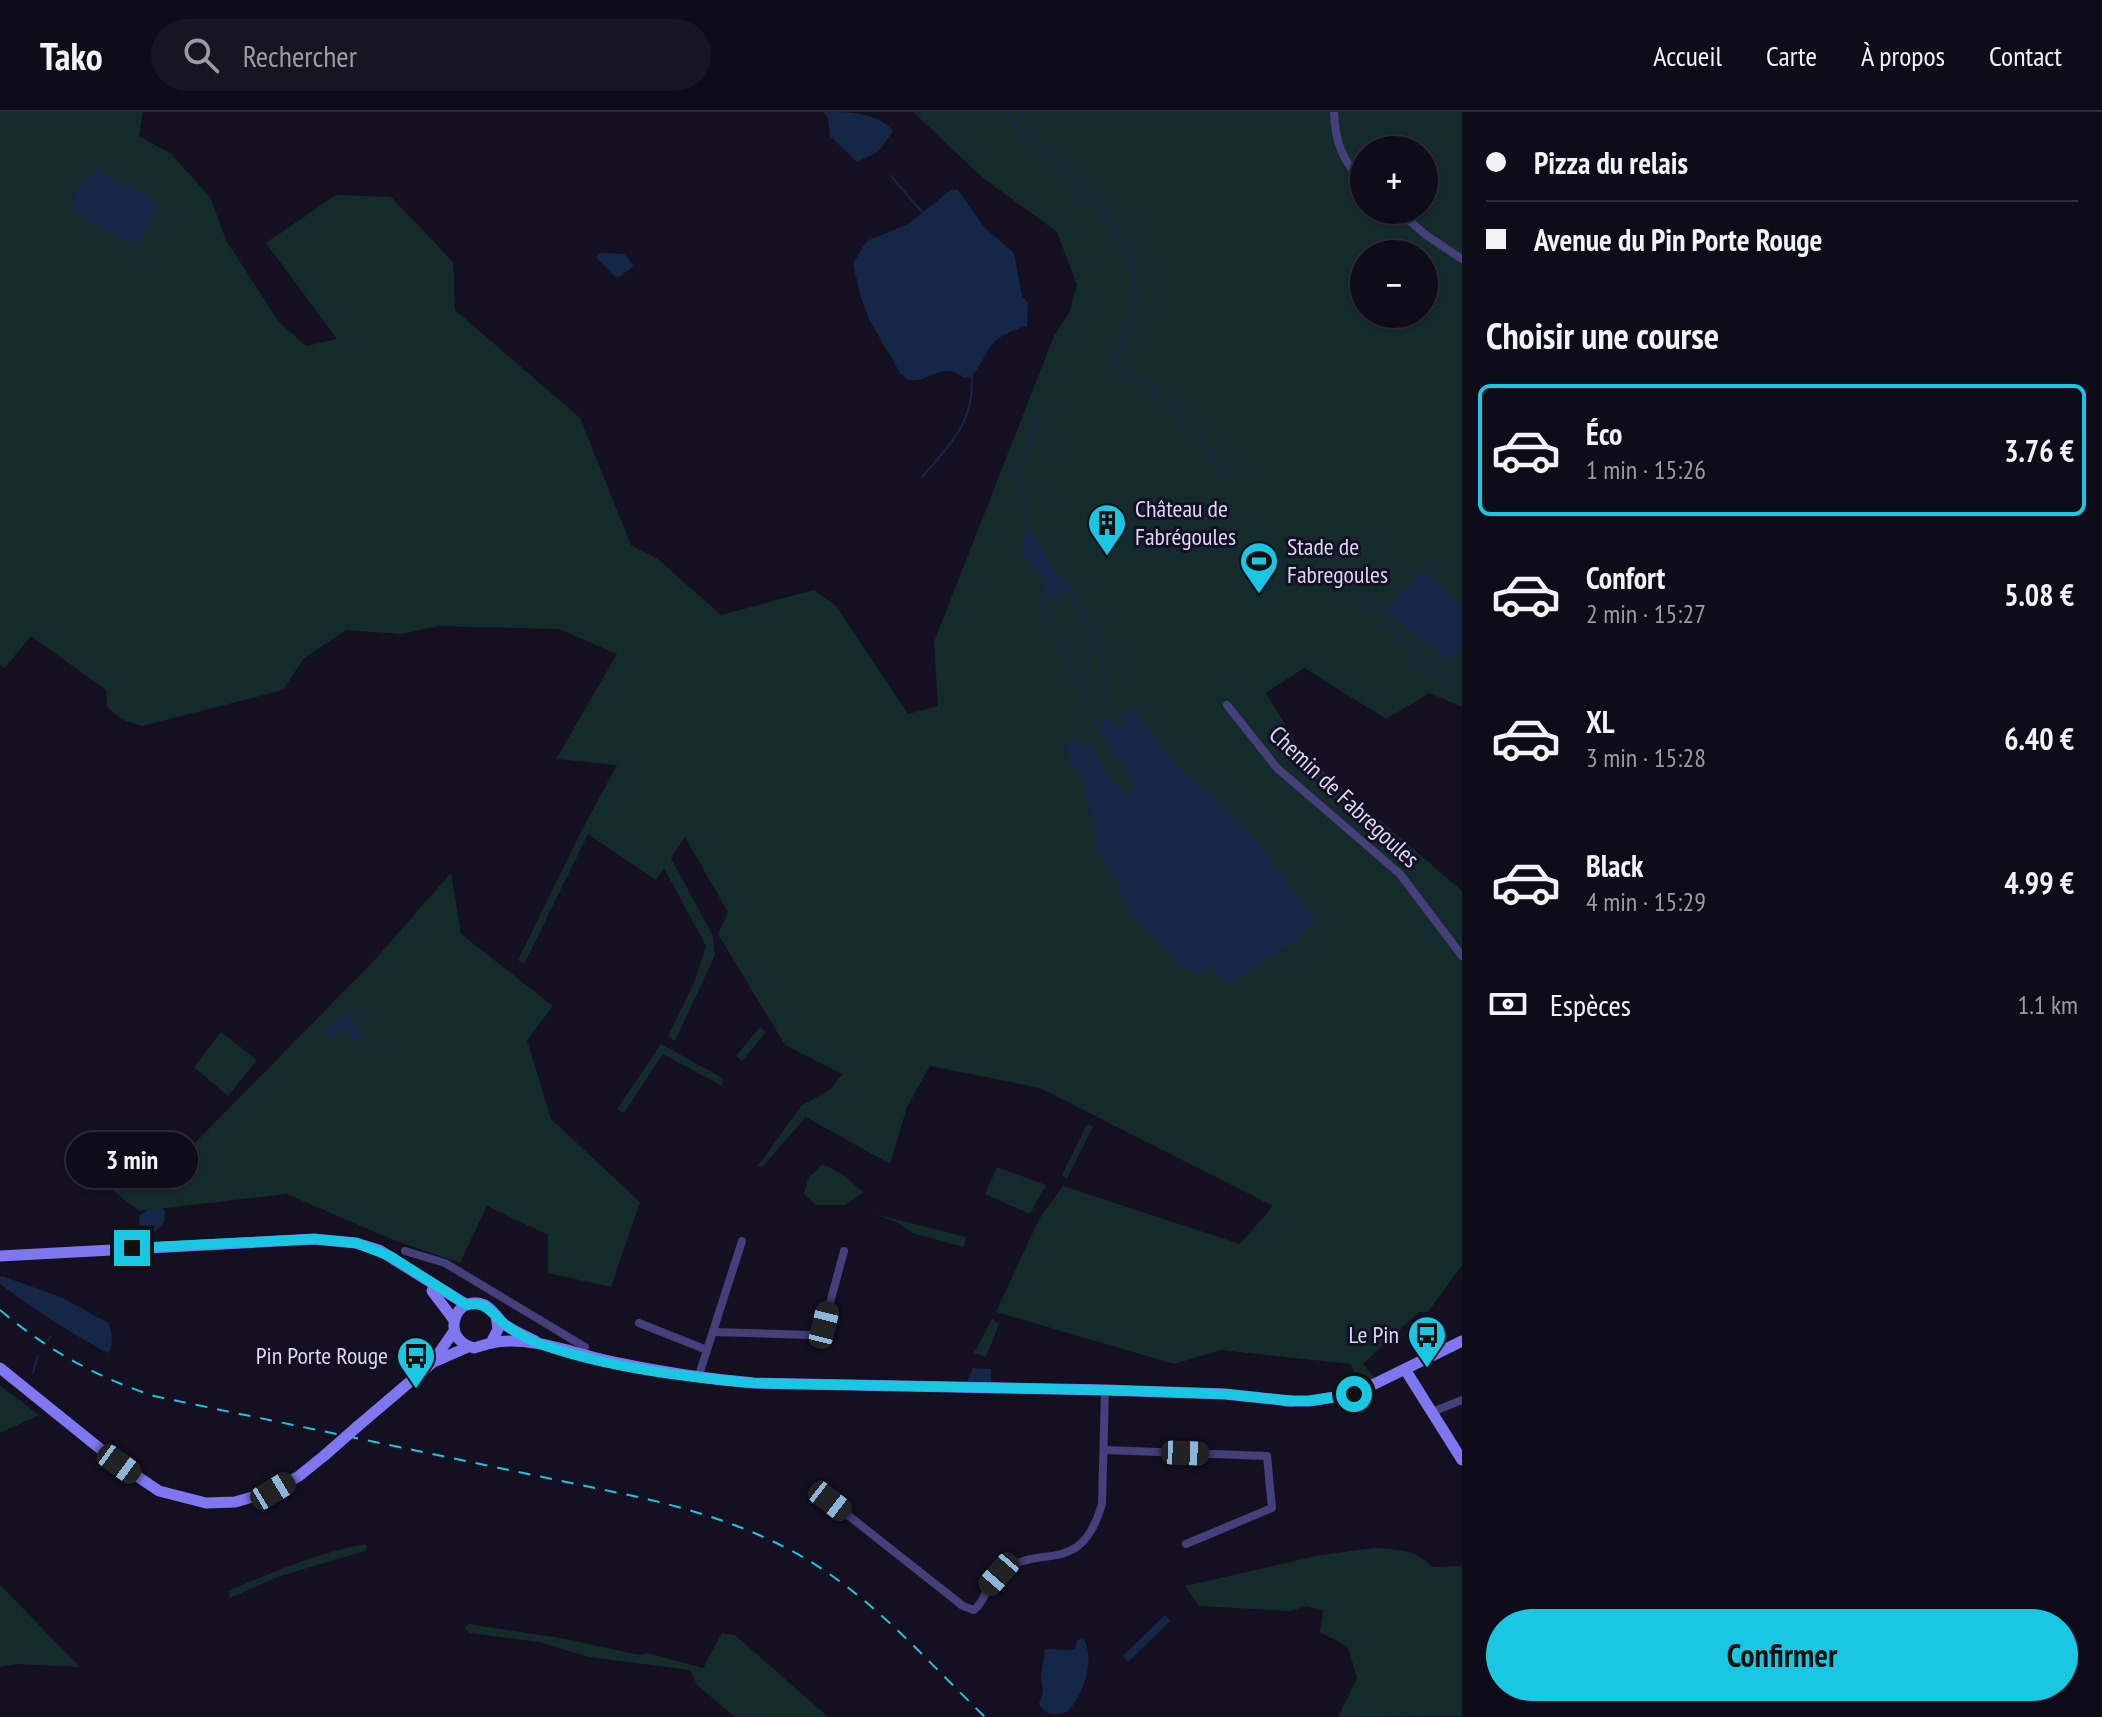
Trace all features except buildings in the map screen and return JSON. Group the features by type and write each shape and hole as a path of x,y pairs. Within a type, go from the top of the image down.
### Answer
{"main road":[{"path":"0,1256 314,1239 368,1246 467,1305 476,1303 491,1310 505,1325 543,1346"},
{"path":"411,1270 441,1300 459,1341 468,1347"},
{"path":"432,1363 467,1305"},
{"path":"491,1310 498,1329 491,1343"},
{"path":"0,1368 119,1464 159,1491 206,1503 235,1502 273,1491 299,1476 432,1363 468,1347 482,1348 491,1343 509,1341 543,1346 698,1378 754,1383 1105,1394 1225,1394 1309,1401 1354,1394 1462,1341"},
{"path":"1406,1371 1462,1460"}],"street":[{"path":"1334,112 1335,135 1343,158 1350,166"},
{"path":"1413,224 1462,259"},
{"name":"Chemin de Fabregoules","path":"1227,705 1277,768 1400,874 1462,956"},
{"path":"698,1378 742,1241"},
{"path":"405,1251 445,1263 585,1347"},
{"path":"713,1332 810,1335 819,1331 824,1325 844,1251"},
{"path":"491,1310 495,1291"},
{"path":"639,1323 707,1350"},
{"path":"830,1501 963,1606 974,1610 981,1605 986,1588 999,1574 1017,1563 1072,1551 1084,1541 1097,1521 1102,1504 1105,1394"},
{"path":"1432,1412 1462,1400"},
{"path":"1104,1450 1267,1456 1272,1508 1186,1544"}],"green space":[{"path":"0,112 143,112 139,136 171,154 210,197 227,242 279,322 306,346 337,339 266,243 336,195 391,197 453,262 455,310 580,418 631,545 659,560 721,615 814,590 836,606 908,714 938,706 934,642 1054,336 1069,313 1077,285 1057,232 983,178 913,112 1462,112 1462,707 1430,693 1386,719 1304,668 1266,693 1302,753 1462,891 1462,1265 1428,1312 1419,1312 1363,1364 1376,1379 1357,1381 1351,1364 1221,1350 1174,1364 996,1312 1039,1219 1063,1186 1240,1244 1273,1206 1040,1088 930,1066 907,1107 890,1164 806,1117 762,1167 758,1166 801,1106 831,1089 842,1074 785,1045 718,934 728,912 685,837 671,858 713,936 715,955 675,1041 668,1036 694,983 706,946 664,868 656,880 588,834 524,964 518,960 617,765 556,759 617,654 559,629 438,626 402,634 346,630 304,658 283,690 142,726 121,719 107,707 106,690 31,636 5,668 0,665"},
{"path":"451,873 461,934 553,1006 527,1040 551,1119 640,1202 611,1287 548,1273 548,1235 487,1206 460,1263 391,1239 287,1194 139,1211 103,1183 176,1162 371,964"},
{"path":"760,1027 766,1032 742,1061 736,1056"},
{"path":"221,1032 257,1060 228,1096 194,1067"},
{"path":"661,1044 724,1079 722,1086 663,1054 624,1113 617,1109"},
{"path":"1087,1124 1093,1126 1067,1178 1062,1175"},
{"path":"823,1164 843,1175 863,1192 846,1205 816,1205 804,1194 809,1177"},
{"path":"997,1167 1046,1185 1030,1214 985,1194"},
{"path":"875,1214 966,1237 964,1247 912,1233 898,1223"},
{"path":"992,1319 999,1324 986,1357 974,1353"},
{"path":"0,1385 2,1387 39,1415 0,1433"},
{"path":"365,1544 365,1551 280,1576 230,1598 228,1591 261,1577"},
{"path":"1375,1548 1413,1554 1432,1567 1462,1566 1462,1716 1338,1717 1357,1678 1348,1647 1320,1632 1323,1610 1307,1606 1290,1611 1199,1606 1185,1586 1321,1555"},
{"path":"0,1585 80,1667 17,1664 0,1667"},
{"path":"468,1624 566,1639 639,1655 647,1653 703,1668 722,1633 735,1635 828,1717 735,1717 697,1685 690,1670 589,1657 539,1642 470,1633 465,1629"}],"water":[{"path":"823,112 871,117 893,131 879,151 857,162 830,136 828,118"},
{"path":"93,172 101,172 153,200 157,207 141,240 128,242 73,210 78,189"},
{"path":"952,189 958,190 984,227 1014,253 1022,296 1028,303 1027,326 997,340 972,376 964,378 942,371 924,379 908,380 900,373 869,319 853,263 867,241 908,224"},
{"path":"600,253 624,254 634,266 615,277 596,257"},
{"path":"1027,529 1032,531 1056,573 1069,584 1069,590 1060,597 1051,597 1046,593 1041,573 1024,554 1022,542"},
{"path":"1423,570 1462,607 1462,648 1452,660 1382,611"},
{"path":"1128,708 1135,711 1174,763 1210,792 1252,836 1314,916 1297,939 1274,955 1267,955 1254,971 1244,974 1232,984 1222,979 1212,967 1198,974 1178,965 1130,916 1117,881 1097,848 1093,819 1083,787 1085,782 1070,762 1064,742 1068,740 1092,747 1113,781 1130,795 1135,790 1133,782 1100,730 1105,720 1111,720 1118,730 1122,730 1121,717"},
{"path":"349,1014 364,1037 355,1043 346,1029 332,1038 326,1029"},
{"path":"162,1208 165,1211 164,1222 154,1232 140,1232 139,1216 147,1210"},
{"path":"2,1276 63,1298 108,1323 112,1338 108,1353 0,1284"},
{"path":"973,1368 991,1369 991,1382 967,1381"},
{"path":"1165,1615 1170,1621 1128,1662 1123,1656"},
{"path":"1084,1639 1088,1667 1083,1687 1067,1712 1048,1713 1039,1704 1043,1692 1041,1677 1045,1649 1071,1650 1076,1648 1077,1640"}],"waterway":[{"path":"1001,112 1113,226 1131,264 1136,298 1128,331 1115,358 1116,363 1143,385"},
{"path":"891,176 922,212"},
{"path":"922,477 951,442 965,419 972,392 972,375"},
{"path":"1150,391 1185,424"},
{"path":"1027,528 1028,512 1016,478 1016,469 1028,450 1039,408"},
{"path":"1189,429 1231,473"},
{"path":"1069,591 1087,619 1098,645 1108,705"},
{"path":"1351,592 1374,611"},
{"path":"1047,594 1041,601 1091,711"},
{"path":"1382,619 1440,677 1462,689"},
{"path":"1094,718 1100,730"},
{"path":"48,1340 51,1336"},
{"path":"33,1372 38,1356"}],"railway":[{"path":"0,1310 72,1360 154,1396 629,1495 680,1507 753,1532 800,1555 866,1602 985,1717"}],"place":[{"name":"Château de Fabrégoules","path":"1107,557"},
{"name":"Stade de Fabregoules","path":"1259,595"},
{"name":"Le Pin","path":"1427,1369"},
{"name":"Pin Porte Rouge","path":"416,1390"}],"route":[{"path":"132,1248 314,1239 356,1243 390,1256 467,1305 476,1303 486,1306 505,1325 543,1346 698,1378 754,1383 1225,1394 1291,1401 1354,1394"}]}
